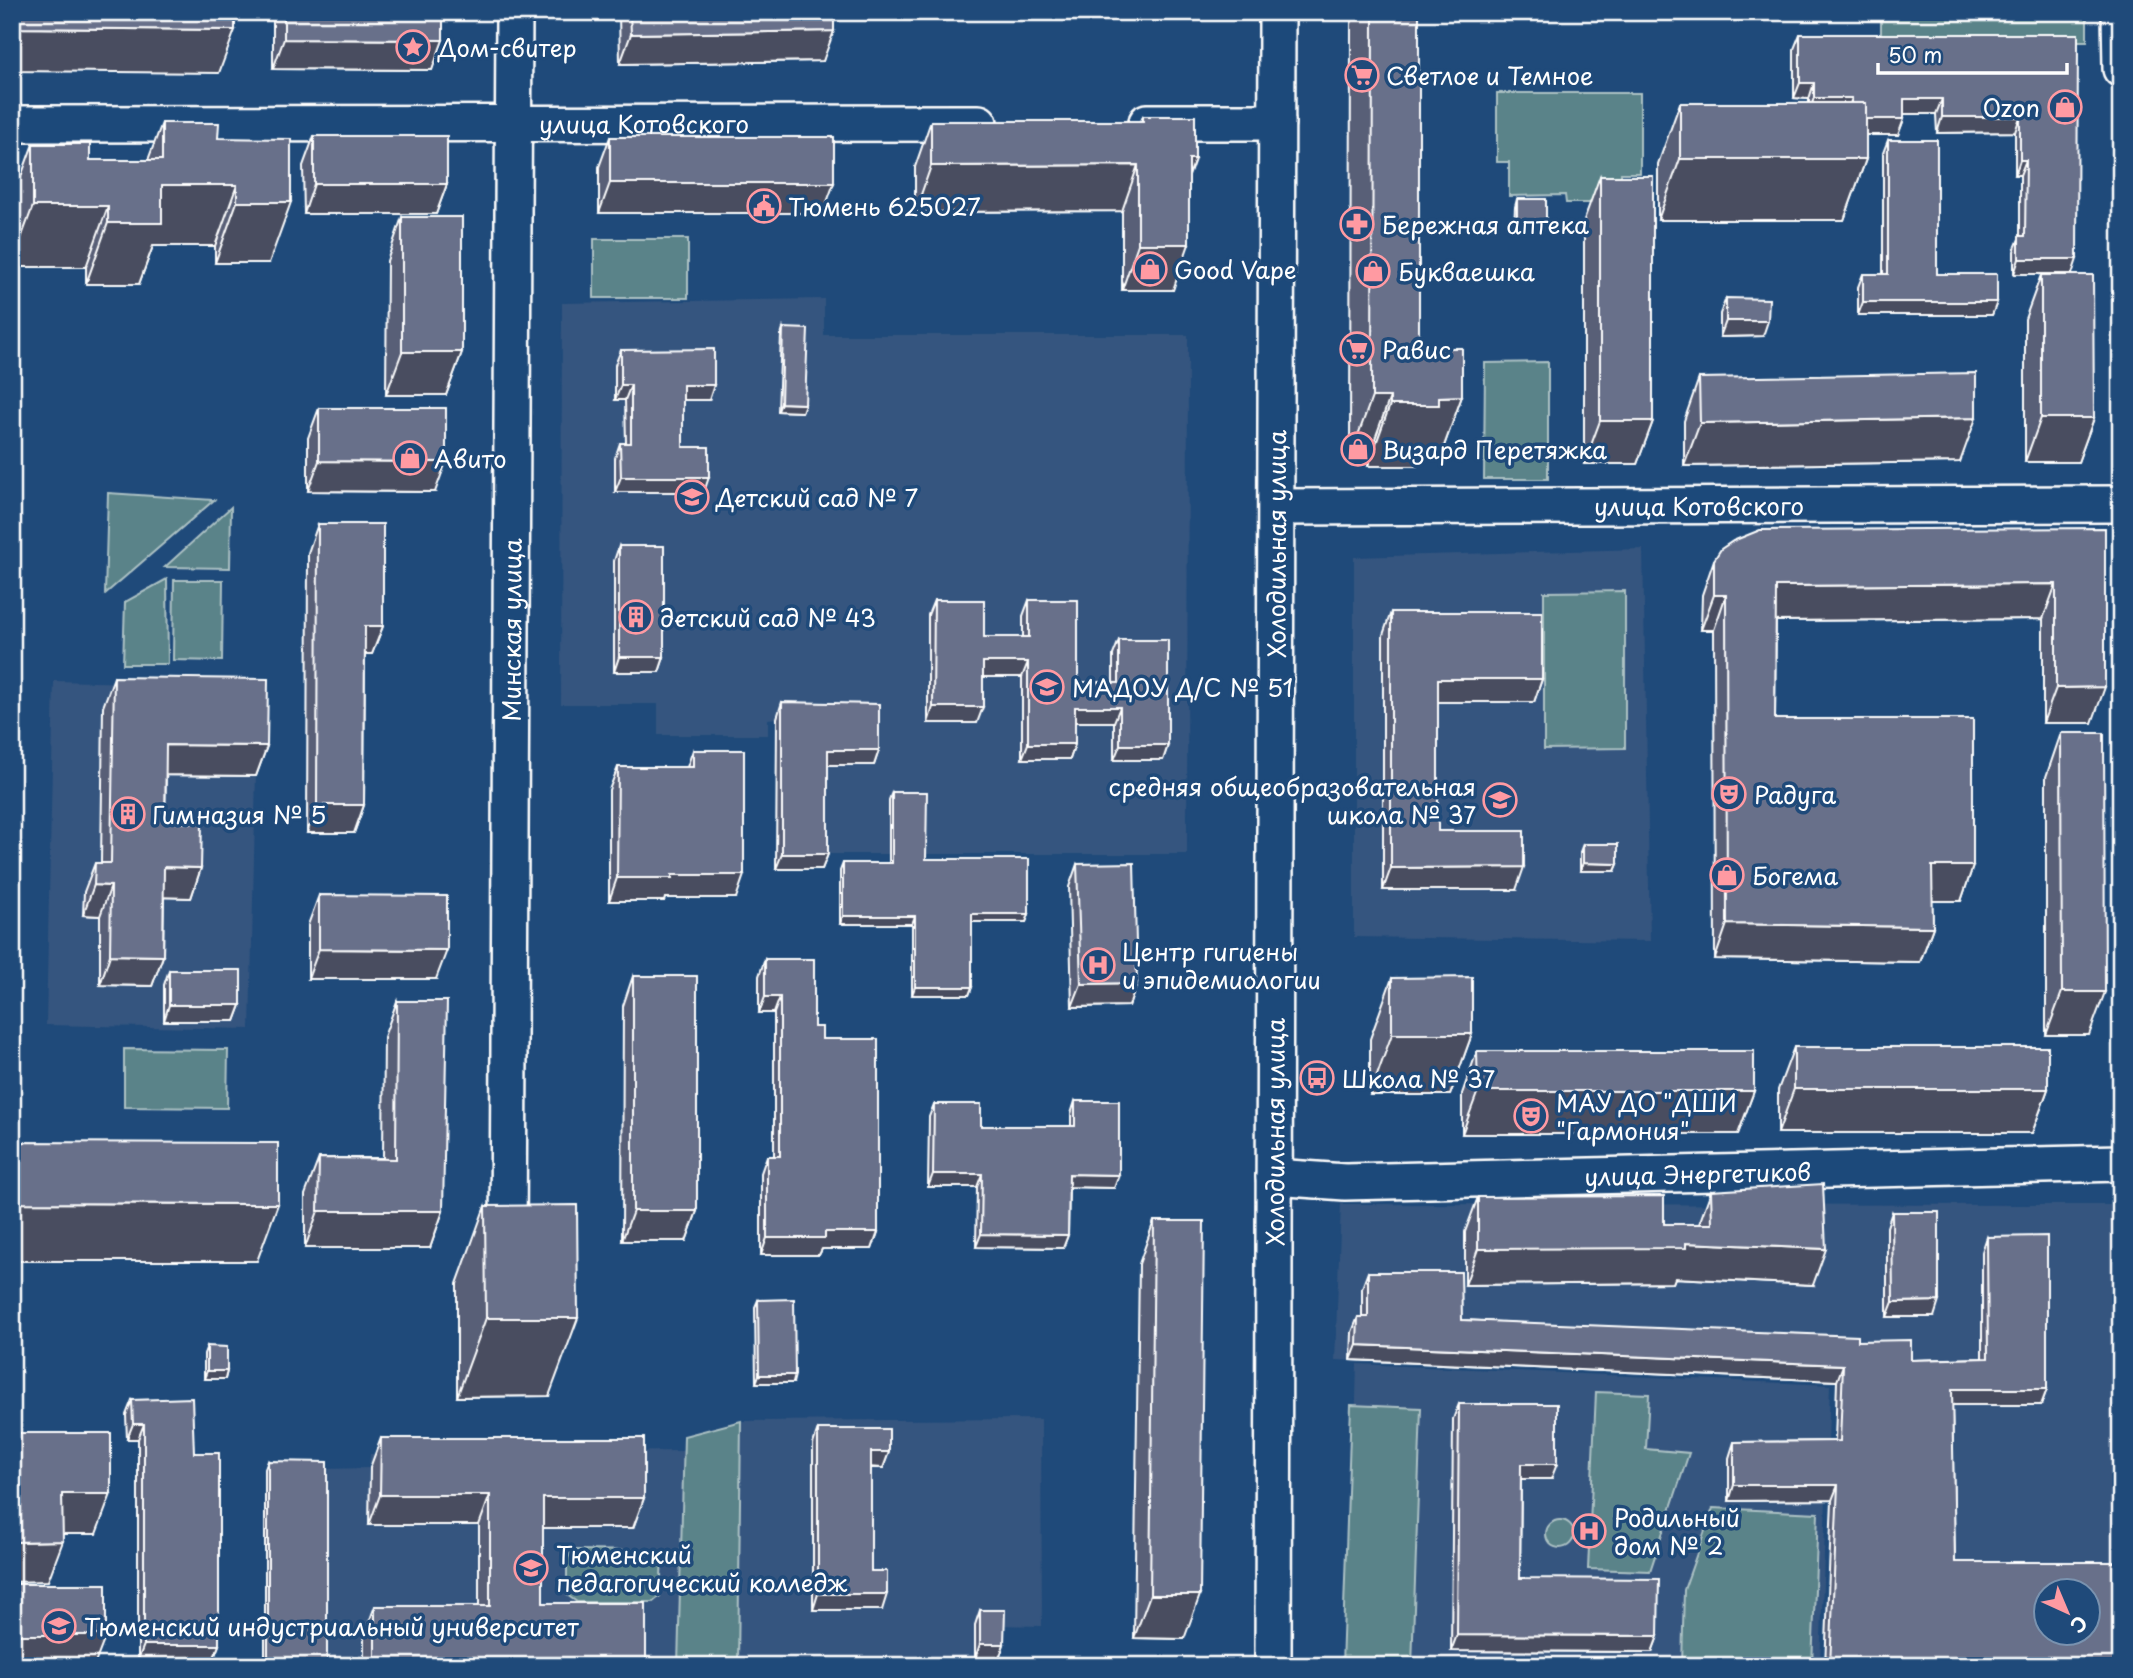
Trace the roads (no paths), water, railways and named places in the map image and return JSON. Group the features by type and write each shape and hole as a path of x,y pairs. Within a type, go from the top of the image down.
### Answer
{"street":[{"name":"Минская улица","path":"508,1250 514,12"},
{"name":"Холодильная улица","path":"1273,1666 1276,12"},
{"path":"2120,12 2121,69"},
{"name":"улица Котовского","path":"12,124 1014,122"},
{"path":"1122,122 1277,122"},
{"name":"улица Котовского","path":"1277,507 2121,504"},
{"name":"улица Энергетиков","path":"1274,1177 1345,1182 2121,1163"}],"place":[{"name":"Дом-свитер","path":"413,47"},
{"name":"Светлое и Темное","path":"1362,75"},
{"name":"Ozon","path":"2065,107"},
{"name":"Тюмень 625027","path":"764,206"},
{"name":"Бережная аптека","path":"1357,224"},
{"name":"Good Vape","path":"1150,269"},
{"name":"Букваешка","path":"1373,271"},
{"name":"Равис","path":"1357,349"},
{"name":"Визард Перетяжка","path":"1358,449"},
{"name":"Авито","path":"410,458"},
{"name":"Детский сад № 7","path":"692,497"},
{"name":"детский сад № 43","path":"636,617"},
{"name":"МАДОУ Д/С № 51","path":"1047,687"},
{"name":"Радуга","path":"1729,794"},
{"name":"средняя общеобразовательная школа № 37","path":"1500,800"},
{"name":"Гимназия № 5","path":"128,814"},
{"name":"Богема","path":"1727,875"},
{"name":"Центр гигиены и эпидемиологии","path":"1098,965"},
{"name":"Школа № 37","path":"1317,1078"},
{"name":"МАУ ДО \"ДШИ \"Гармония\"","path":"1531,1116"},
{"name":"Родильный дом № 2","path":"1589,1531"},
{"name":"Тюменский педагогический колледж","path":"531,1568"},
{"name":"Тюменский индустриальный университет","path":"59,1626"}]}
